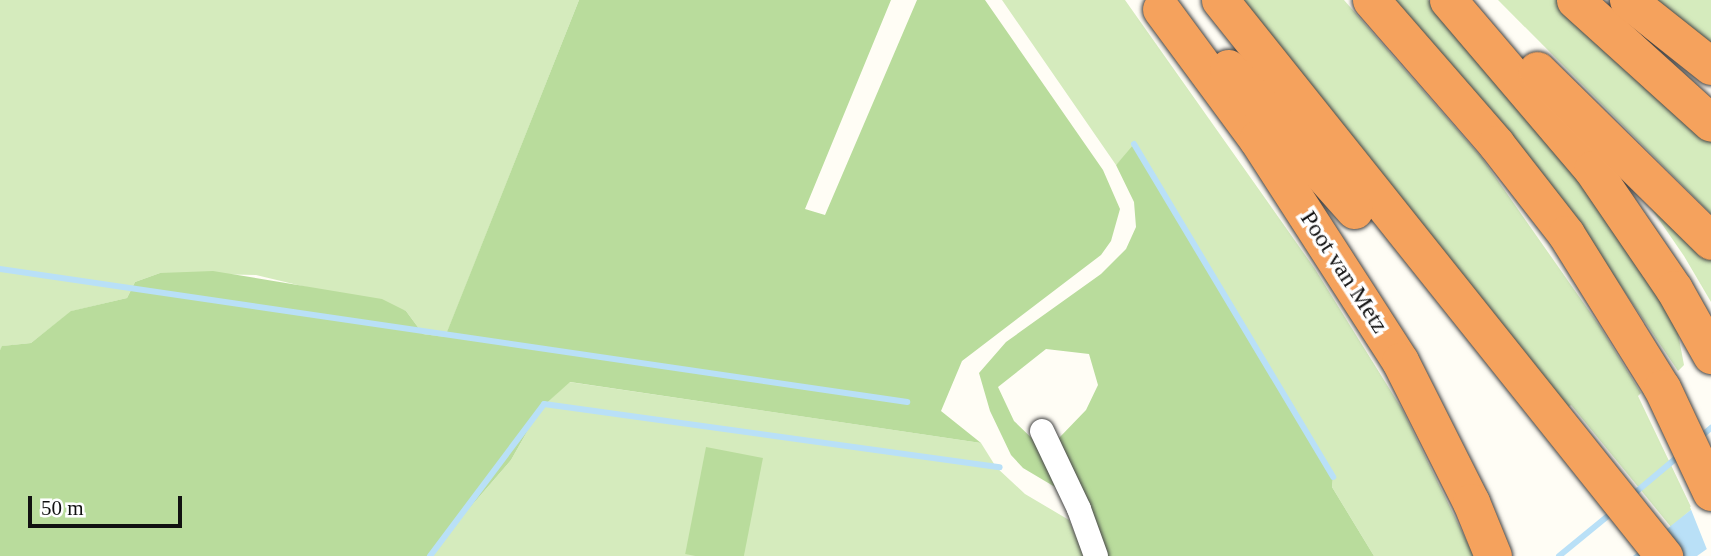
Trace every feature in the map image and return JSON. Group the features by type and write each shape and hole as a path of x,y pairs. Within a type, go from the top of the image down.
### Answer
{"highway":[{"path":"1220,0 1664,556"},
{"path":"1371,0 1496,144 1566,234 1662,388 1711,492"},
{"path":"1449,0 1526,59 1711,241"},
{"path":"1449,0 1592,169 1674,289 1710,353"},
{"path":"1576,0 1711,123"},
{"path":"1628,0 1711,66"},
{"path":"1158,4 1250,88 1483,359 1556,424"},
{"name":"Poot van Metz","path":"1158,4 1257,139 1367,306 1411,382 1471,502 1493,556"}],"street":[{"path":"1042,431 1079,509 1096,556"}],"green space":[{"path":"0,0 579,0 445,338 423,334 406,311 256,275 160,273 135,282 127,298 72,311 31,343 3,346 0,350"},
{"path":"579,0 891,0 805,209 825,215 917,0 985,0 1103,170 1120,209 1111,241 1101,255 962,361 941,411 981,443 570,382 540,409 511,460 428,556 0,556 0,350 2,346 31,343 71,311 127,298 135,282 160,273 213,271 382,299 406,311 423,334 445,337"},
{"path":"1002,0 1125,0 1315,269 1402,409 1474,556 1374,556 1332,487 1333,476 1135,145 1116,165"},
{"path":"1238,0 1344,0 1482,158 1599,325 1641,393 1638,396 1692,509 1671,527 1571,405 1564,410"},
{"path":"1395,0 1428,0 1535,117 1674,312 1684,365 1678,371 1579,224"},
{"path":"1498,0 1559,0 1711,140 1711,214"},
{"path":"1641,0 1711,0 1711,55"},
{"path":"1134,144 1333,477 1332,487 1374,556 1102,556 1059,438 1086,410 1098,385 1089,354 1046,349 998,387 1014,421 1041,447 1055,487 1023,468 1011,455 990,411 979,373 1006,342 1101,274 1126,249 1136,227 1134,202 1116,165"},
{"path":"1622,166 1711,255 1711,302 1684,256"},
{"path":"569,382 981,443 996,467 1025,494 1069,520 1084,556 428,556 511,460 540,409"},
{"path":"706,447 763,458 744,556 685,554"}],"water":[{"path":"1692,509 1711,546 1697,556 1633,556"}],"pier":[{"path":"1711,492 1711,550 1708,552 1690,507"}],"waterway":[{"path":"1134,144 1333,477"},
{"path":"0,269 907,402"},
{"path":"430,556 544,404 1000,467"},
{"path":"1699,438 1711,428"},
{"path":"1630,497 1681,454"},
{"path":"1559,556 1614,511"}]}
